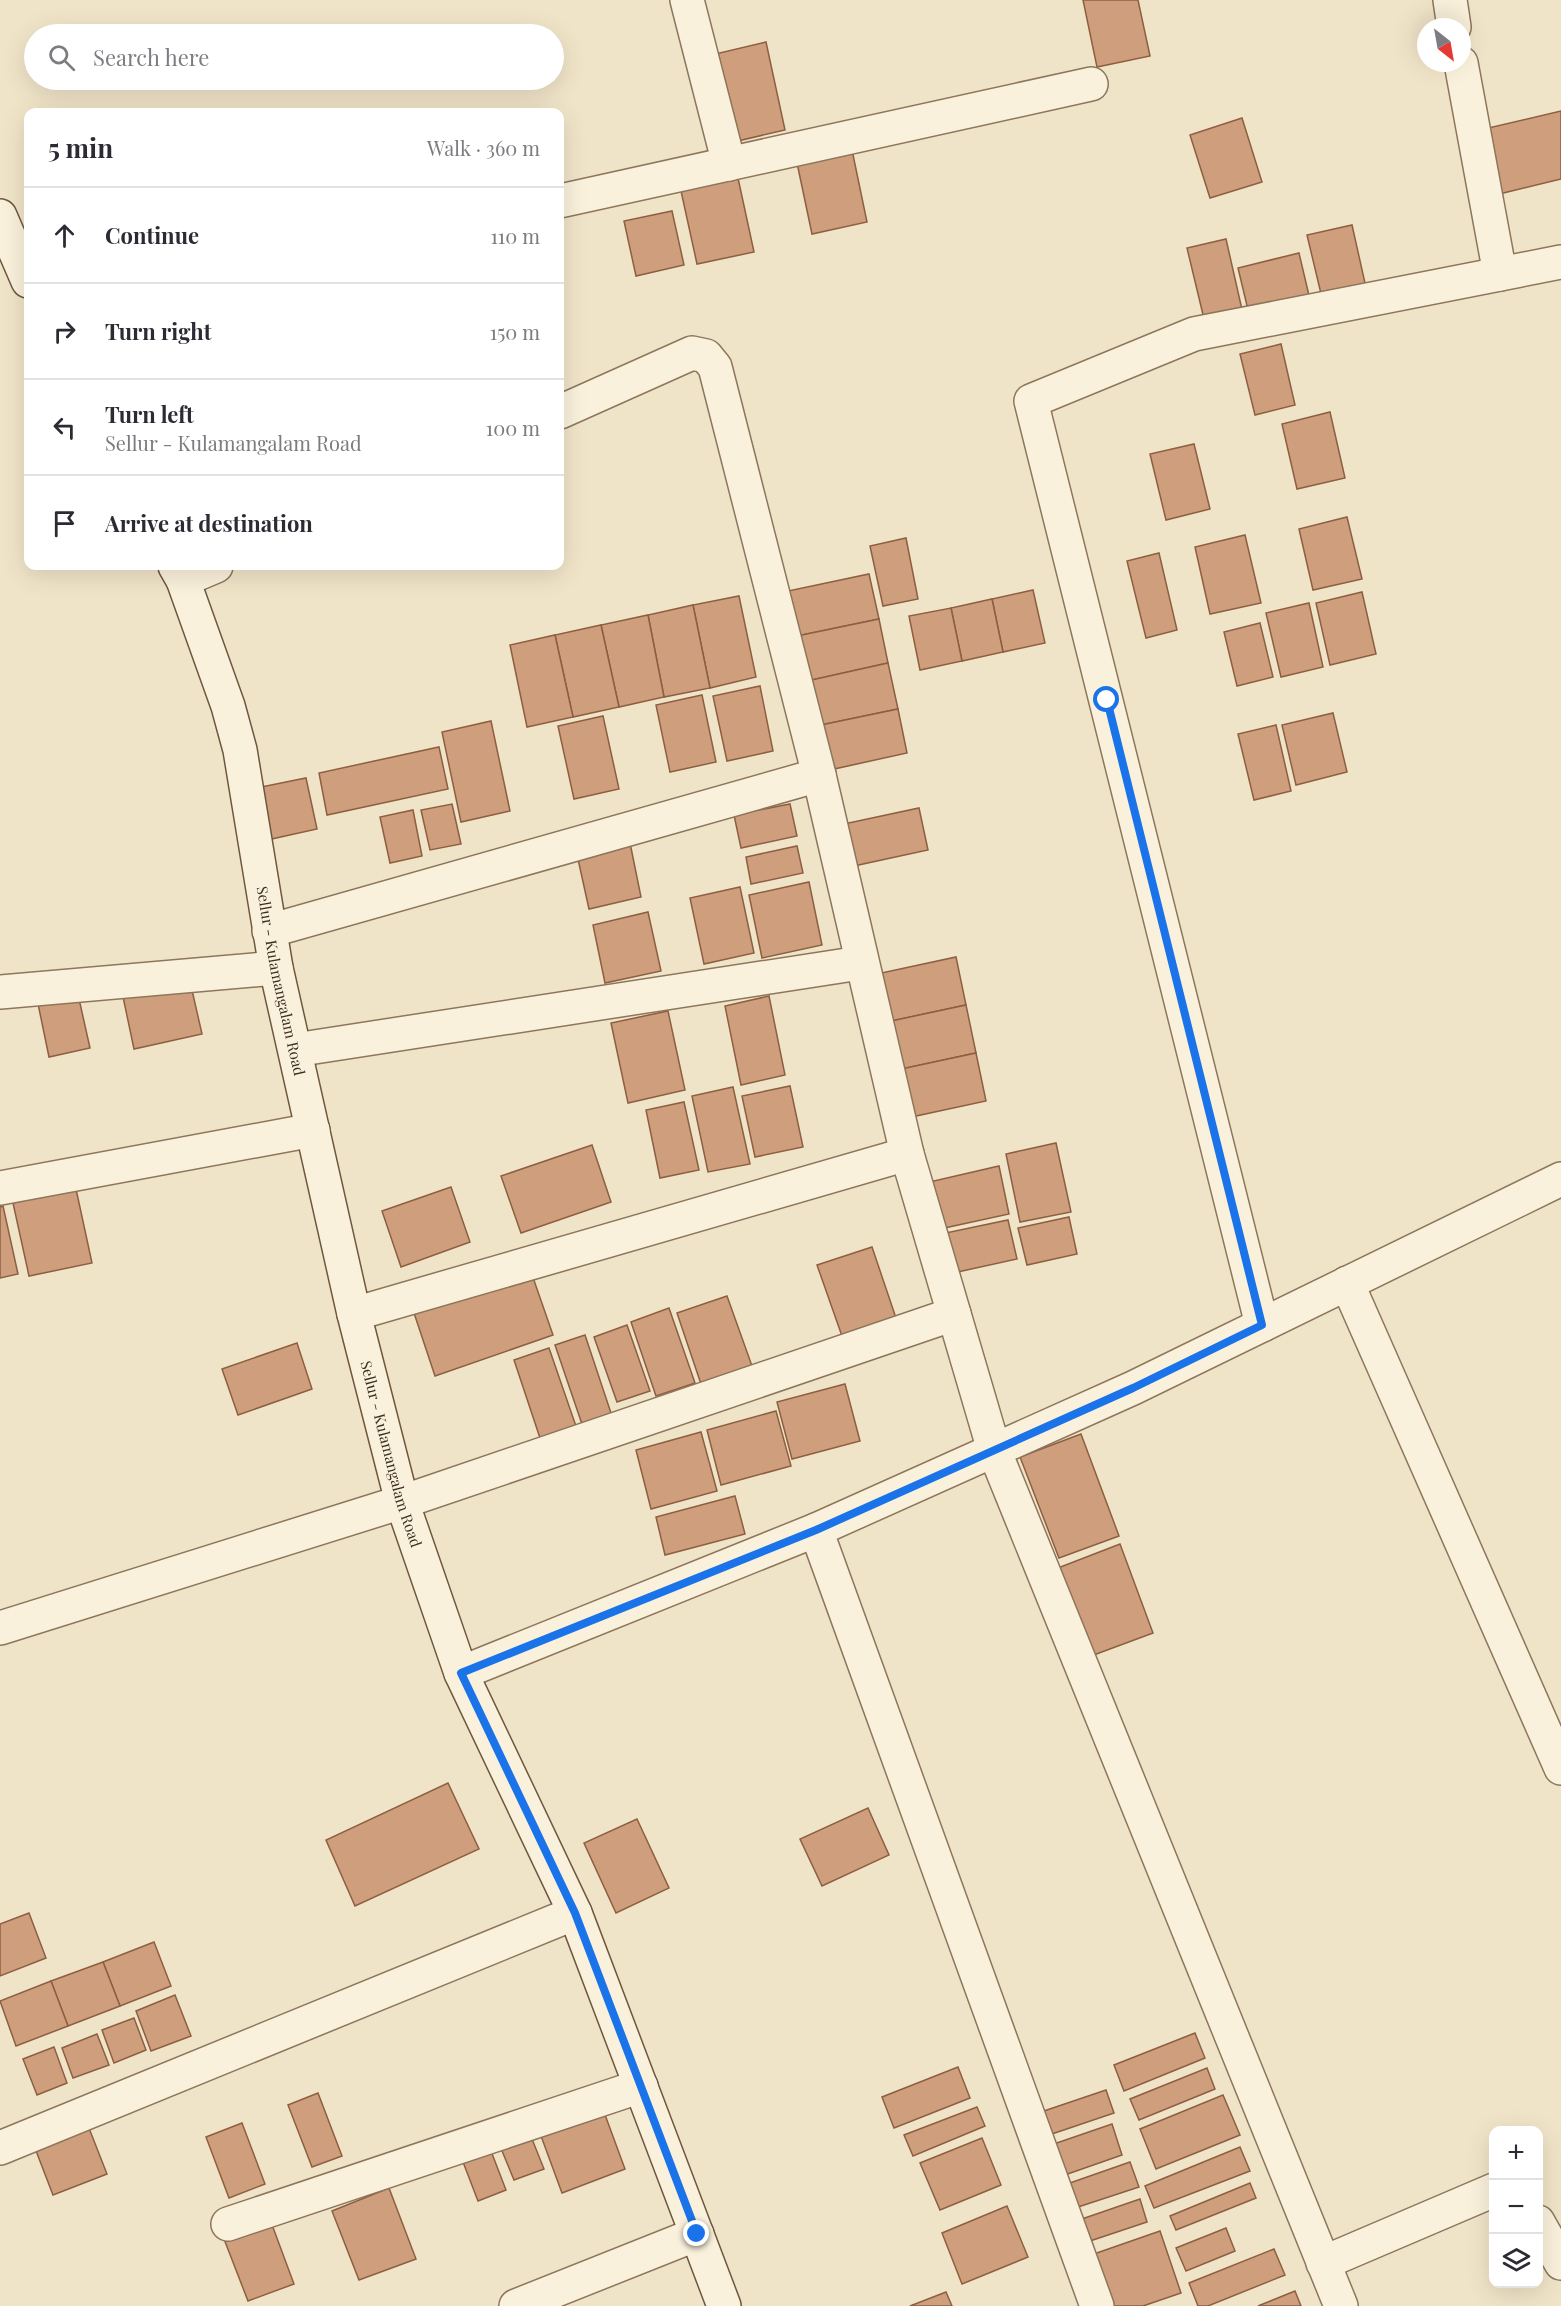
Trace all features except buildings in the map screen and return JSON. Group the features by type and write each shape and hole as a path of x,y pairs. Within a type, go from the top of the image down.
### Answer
{"street":[{"path":"687,0 729,164"},
{"path":"1450,0 1453,18"},
{"path":"1463,72 1500,274"},
{"path":"564,200 1091,84"},
{"path":"0,216 24,272"},
{"path":"1262,1325 1031,401 1194,334 1561,262"},
{"path":"564,410 692,352 706,356 715,367 819,775 860,963 906,1154 994,1450 1341,2306"},
{"path":"179,573 195,570"},
{"name":"Sellur - Kulamangalam Road","path":"179,573 228,706 240,750 276,968 354,1314 402,1502 461,1673 575,1913 724,2306"},
{"path":"269,931 819,775"},
{"path":"295,1050 860,963"},
{"path":"0,992 276,968"},
{"path":"0,1188 313,1130"},
{"path":"354,1314 906,1154"},
{"path":"461,1673 816,1530 1133,1388 1347,1283 1559,1185"},
{"path":"1347,1283 1561,1768"},
{"path":"0,1628 402,1502 954,1314"},
{"path":"816,1530 1097,2306"},
{"path":"0,2148 575,1913"},
{"path":"228,2224 641,2086"},
{"path":"1323,2263 1489,2192"},
{"path":"1543,2229 1561,2263"},
{"path":"516,2306 697,2234"}],"route":[{"path":"697,2234 575,1913 461,1673 816,1530 1133,1388 1262,1325 1107,700"}]}
